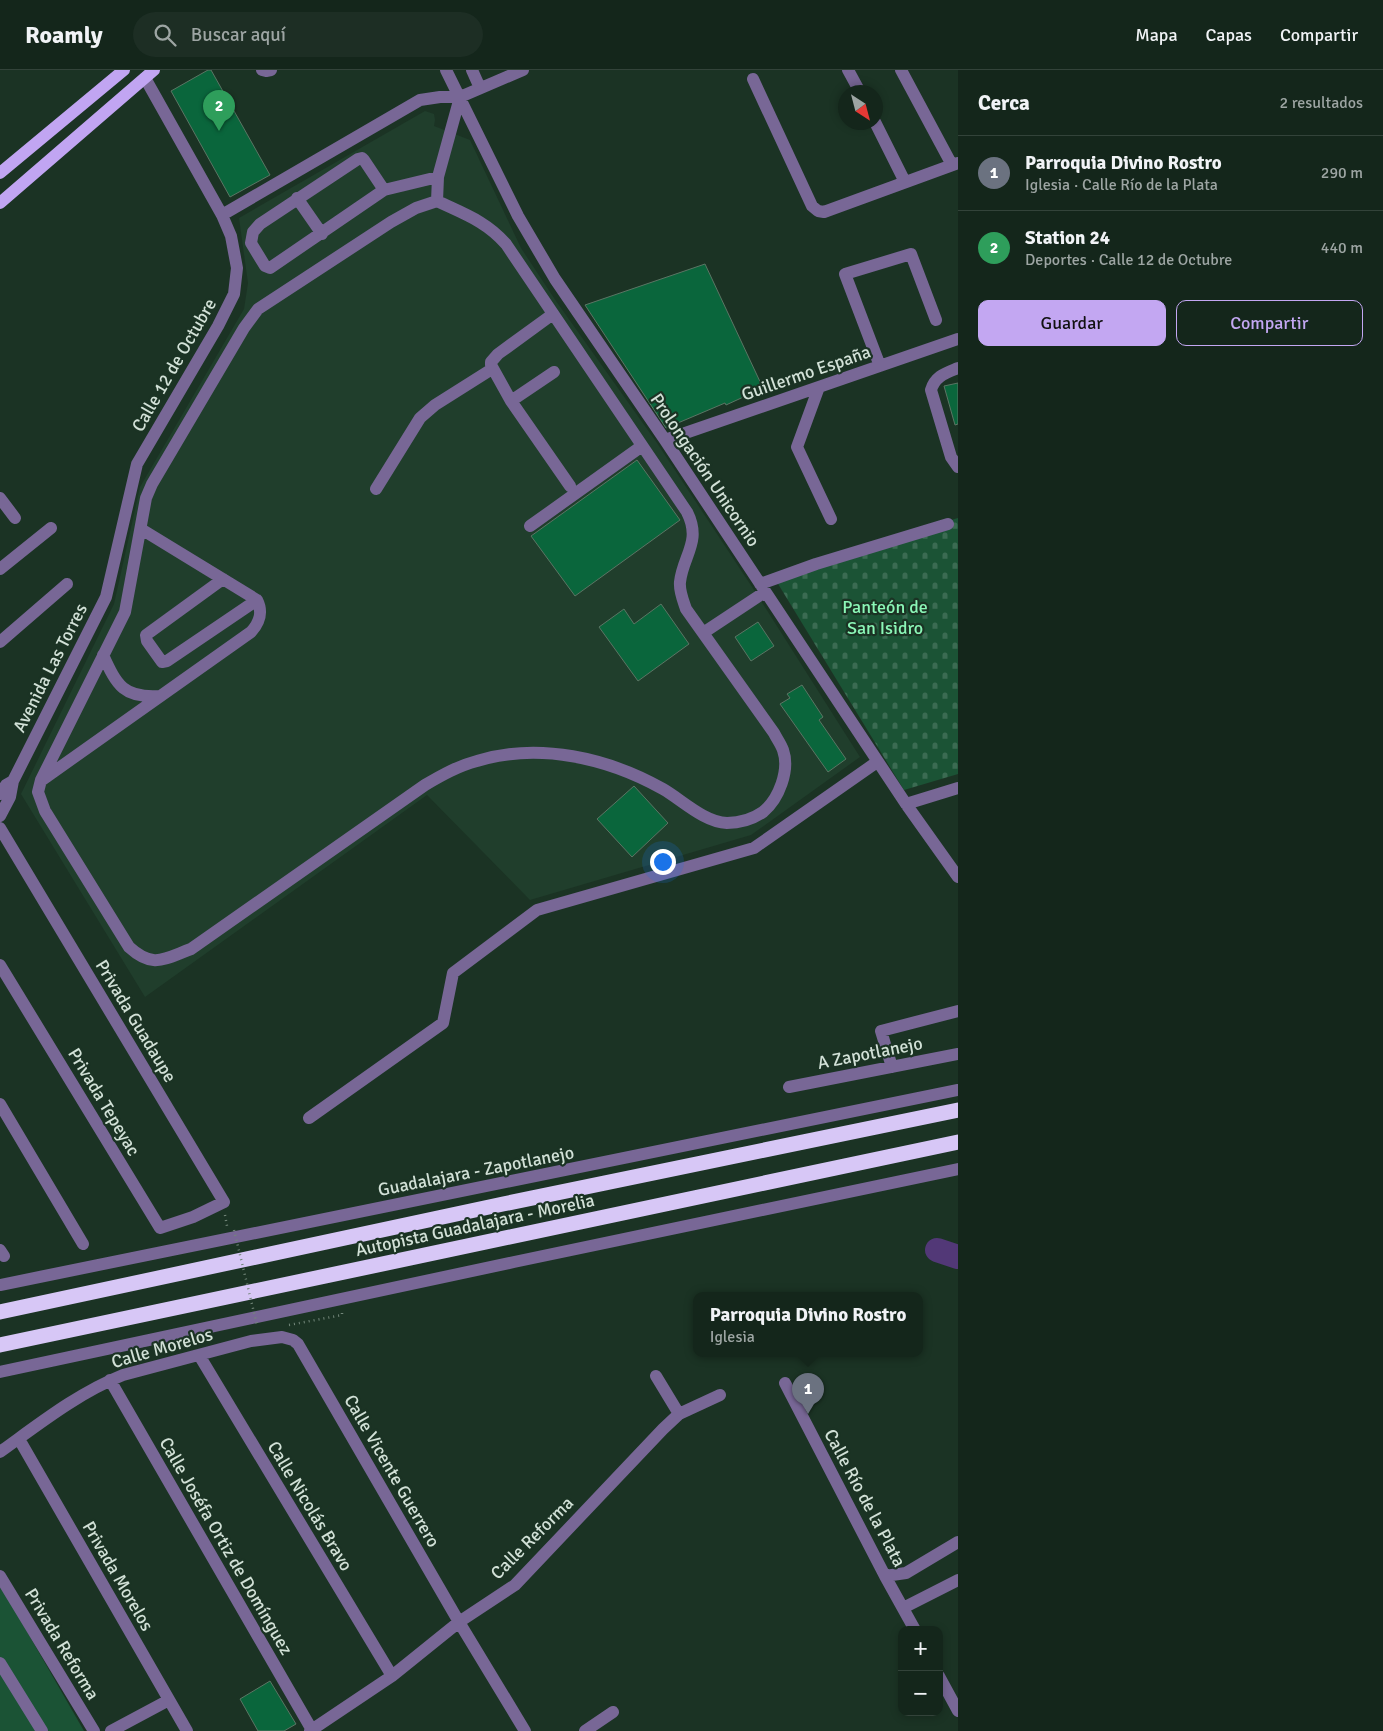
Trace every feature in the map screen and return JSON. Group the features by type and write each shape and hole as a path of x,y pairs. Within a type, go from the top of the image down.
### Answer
{"highway":[{"name":"Autopista Guadalajara - Morelia","path":"0,1312 503,1204 958,1110"},
{"name":"Autopista Guadalajara - Morelia","path":"0,1345 958,1142"}],"main road":[{"path":"0,173 124,70"},
{"path":"0,202 149,74"}],"street":[{"path":"262,70 271,70"},
{"name":"Prolongación Unicornio","path":"446,70 530,240 665,440 877,762 958,877"},
{"path":"472,70 480,88"},
{"path":"222,215 420,100 460,97 523,70"},
{"path":"848,70 856,85"},
{"path":"753,79 812,206 818,211 824,212 955,164 901,70"},
{"name":"Calle 12 de Octubre","path":"106,597 137,464 218,326 234,294 237,268 231,236 222,215 149,74"},
{"path":"437,201 438,177 460,97"},
{"path":"879,130 905,182"},
{"path":"384,190 362,158 260,224 252,232 251,243 265,266 272,268 384,190 438,177"},
{"path":"298,198 322,234"},
{"path":"437,201 480,221 495,232 514,256 553,314 692,522 693,540 680,579 681,596 686,609 774,733 783,751 785,766 783,782 775,796 763,811 748,820 726,823 707,817 639,776 568,754 542,752 509,754 477,760 450,771 425,785 191,949 161,960 150,961 139,956 129,947 44,811 38,792 41,780 125,612 146,498 149,491 252,316 265,304 391,222 416,208 437,201"},
{"path":"880,366 845,274 911,254 936,320"},
{"path":"553,314 498,354 491,362 492,368 511,402 570,486"},
{"name":"Guillermo España","path":"665,440 958,339"},
{"path":"376,488 420,418 435,405 492,368"},
{"path":"958,368 935,380 931,390 951,458 958,467"},
{"path":"511,402 554,372"},
{"path":"819,387 796,447 831,519"},
{"path":"530,526 642,446"},
{"path":"0,498 15,518"},
{"path":"703,633 763,588 816,564 948,524"},
{"path":"0,569 51,528"},
{"path":"41,780 255,627 261,612 257,600 141,529"},
{"path":"223,579 146,636 147,641 162,662 168,661 257,600"},
{"path":"0,642 67,584"},
{"name":"Avenida Las Torres","path":"0,816 10,797 13,781 106,597"},
{"path":"103,655 117,682 129,693 142,697 159,696"},
{"path":"309,1118 443,1023 453,973 537,910 754,848 877,762"},
{"name":"Avenida Las Torres","path":"0,794 13,781"},
{"path":"906,804 958,788"},
{"name":"Privada Guadaupe","path":"0,828 224,1202 193,1217"},
{"name":"Privada Tepeyac","path":"0,965 160,1228 193,1217"},
{"path":"892,1067 881,1031 958,1010"},
{"name":"A Zapotlanejo","path":"789,1087 958,1054"},
{"name":"Guadalajara - Zapotlanejo","path":"0,1285 958,1090"},
{"path":"0,1104 84,1244"},
{"path":"0,1372 958,1169"},
{"name":"Calle Morelos","path":"0,1452 62,1408 110,1380 123,1375 259,1340 282,1337 293,1340"},
{"name":"Calle Vicente Guerrero","path":"293,1340 298,1344 520,1729"},
{"name":"Calle Nicolás Bravo","path":"198,1355 392,1676"},
{"path":"656,1376 679,1414"},
{"name":"Calle Joséfa Ortiz de Domínguez","path":"110,1380 311,1730"},
{"name":"Calle Río de la Plata","path":"785,1383 913,1626"},
{"name":"Calle Reforma","path":"311,1730 392,1676 459,1622 515,1585 679,1414 720,1395"},
{"name":"Privada Morelos","path":"19,1439 188,1731"},
{"path":"885,1576 906,1574 958,1542"},
{"name":"Privada Reforma","path":"0,1576 94,1731"},
{"path":"903,1608 958,1580"},
{"path":"0,1663 42,1731"},
{"path":"943,1683 958,1711"},
{"path":"111,1731 169,1700"},
{"path":"585,1731 613,1712"}],"path":[{"path":"234,1230 257,1326"}],"shaded area":[{"path":"425,111 434,114 434,126 470,140 521,248 556,301 657,443 754,590 860,757 751,835 530,900 427,795 145,997 21,794 114,604 140,487 244,309 248,283 239,218"}],"green space":[{"name":"Panteón de San Isidro","path":"958,518 958,774 904,790 772,574"},
{"path":"0,1587 10,1602 84,1731 0,1731"}],"building":[{"path":"211,70 270,175 230,197 171,91"},
{"path":"705,264 763,388 726,405 725,403 666,428 585,305"},
{"path":"958,383 958,424 955,425 944,386"},
{"path":"637,460 680,520 575,596 531,536"},
{"path":"661,604 689,644 638,681 599,627 624,609 634,624"},
{"path":"758,622 774,646 751,661 735,637"},
{"path":"802,685 823,717 819,720 846,759 828,772 780,704 790,698 787,694"},
{"path":"634,786 668,823 632,857 597,819"},
{"path":"270,1681 296,1724 284,1731 258,1731 240,1699"}],"waterway":[{"path":"937,1250 958,1257"}],"place":[{"name":"Station 24","path":"219,131"},
{"name":"Parroquia Divino Rostro","path":"808,1414"}]}
